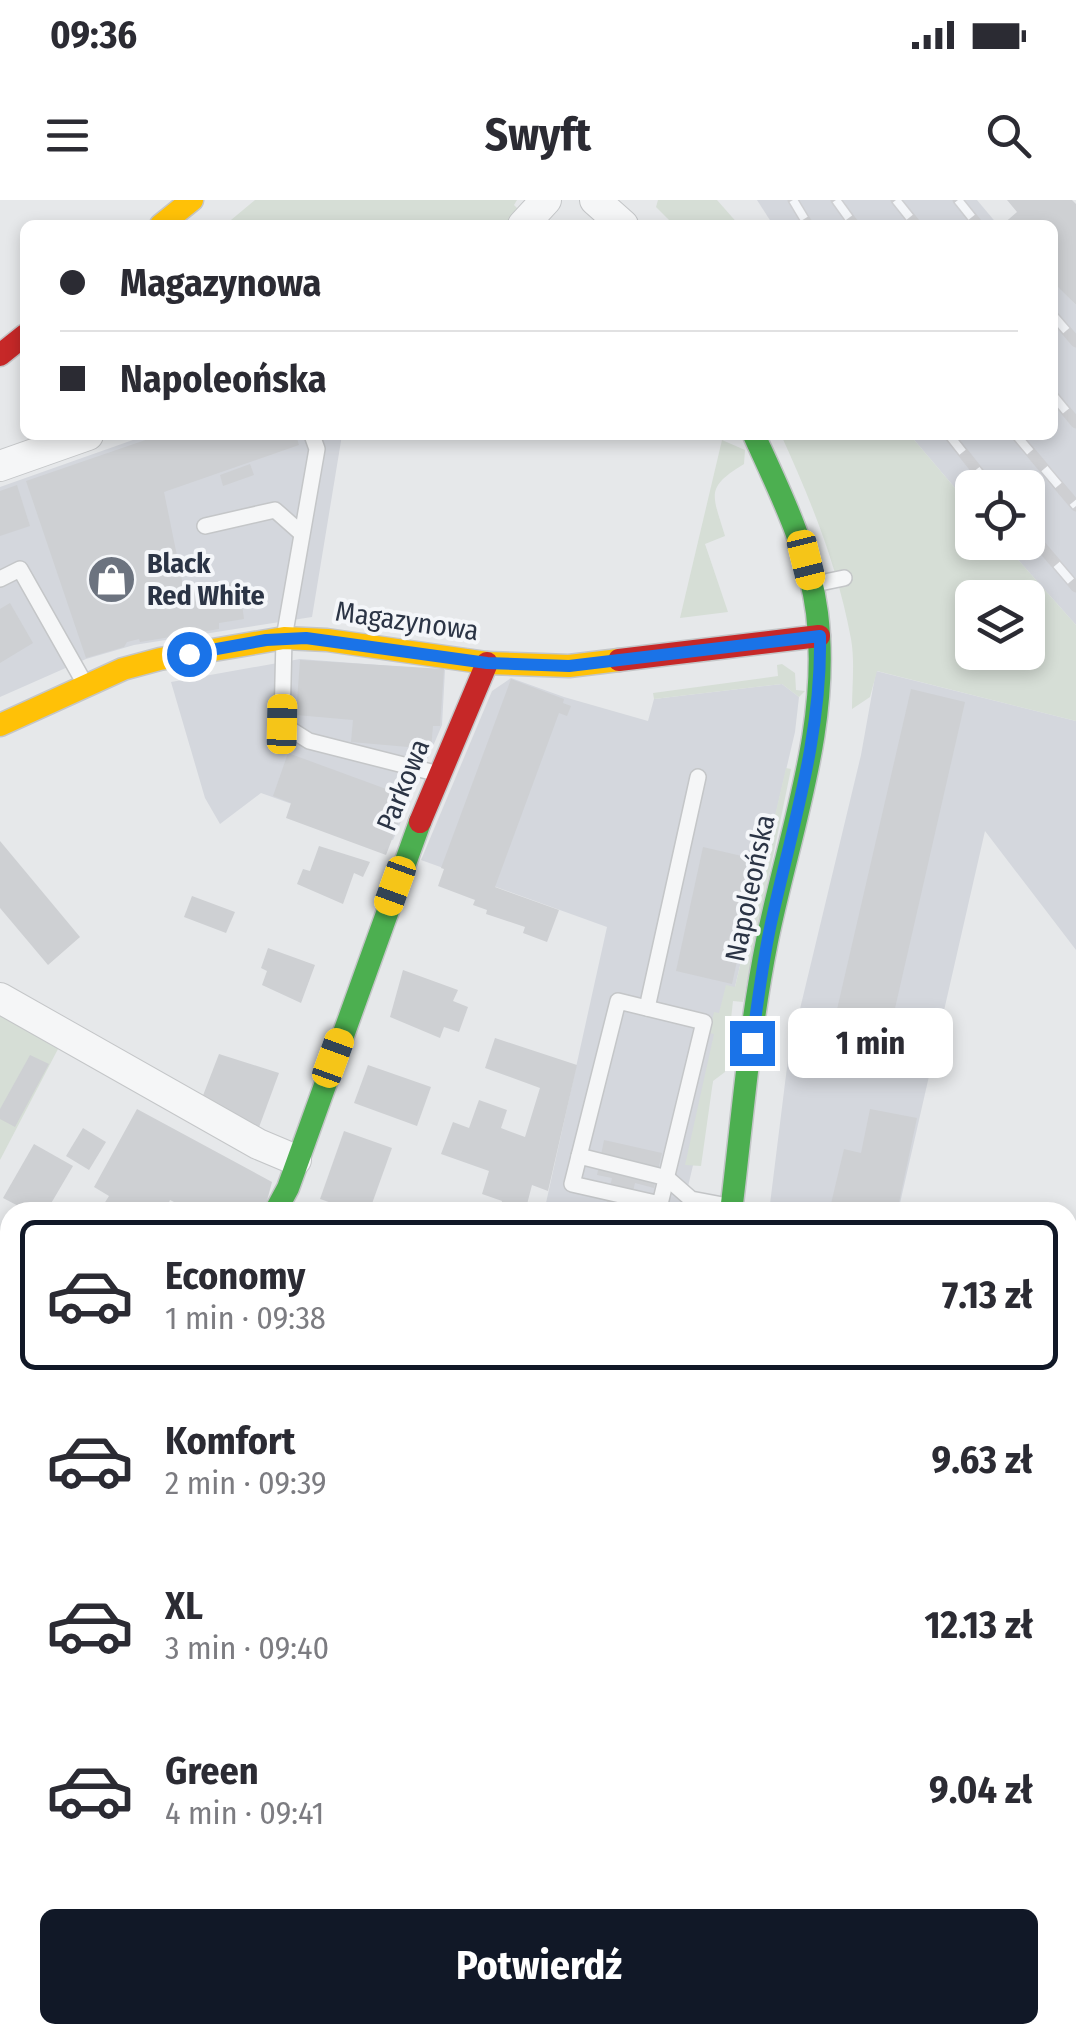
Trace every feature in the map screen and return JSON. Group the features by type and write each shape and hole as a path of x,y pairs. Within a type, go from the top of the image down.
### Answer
{"street":[{"path":"167,220 192,200"},
{"path":"528,220 546,200"},
{"path":"595,200 617,220"},
{"path":"0,355 20,339"},
{"path":"0,466 74,440"},
{"name":"Napoleońska","path":"733,1202 765,952 814,736 820,683 820,636 812,584 796,531 756,440"},
{"name":"Magazynowa","path":"0,725 85,684 160,659 284,638 326,640 487,663 554,666 820,636"},
{"name":"Parkowa","path":"280,1202 407,852 487,663"},
{"path":"0,998 258,1144 296,1160"}],"lane":[{"path":"314,440 317,449 284,638 282,724 310,740 439,774"},
{"path":"206,526 275,510 301,533"},
{"path":"0,579 20,569 85,684"},
{"path":"812,584 844,578"},
{"path":"647,1008 698,777"},
{"path":"651,1202 572,1184 618,1001 704,1022 660,1202"},
{"path":"579,1156 666,1178 690,1199 701,1202"}],"shaded area":[{"path":"255,200 517,200 514,205 521,212 514,220 231,220"},
{"path":"658,200 717,200 735,220 669,220 656,207"},
{"path":"757,200 977,200 994,220 770,220"},
{"path":"1058,286 1076,305 1076,625 1045,590 1045,580 1036,580 1018,560 1045,560 1045,470 955,470 955,488 914,440 1058,440"},
{"path":"133,440 341,440 312,617 134,645 86,659 0,697 0,487"},
{"path":"722,440 745,450 744,464 722,480 715,494 725,536 705,544 728,612 680,618"},
{"path":"783,440 914,440 955,488 955,560 1018,560 1036,580 955,580 955,670 1045,670 1045,590 1076,625 1076,721 877,671 870,697 852,709 853,656 839,586"},
{"path":"300,659 445,670 442,725 393,840 261,793 220,824 205,798 171,682"},
{"path":"777,665 795,673 796,690 805,691 799,697 782,684 654,699 653,693 778,676"},
{"path":"876,671 1076,721 1076,950 985,831 900,1202 770,1202 788,1059 861,755"},
{"path":"511,678 648,721 654,699 782,684 799,697 795,732 684,1202 546,1202 607,927 421,860 492,691"},
{"path":"786,768 791,769 743,1002 733,1001 725,1072 713,1081 701,1166 685,1165 714,1034 709,1033 714,1012 719,1013 726,985 735,987"},
{"path":"0,1015 58,1049 0,1160"}],"building":[{"path":"1007,200 1072,200 1076,204 1076,305 1058,287 1058,220 1008,220 1017,212"},
{"path":"145,440 298,440 299,445 164,492 184,590 239,581 244,619 219,623 219,629 140,642 139,639 86,658 26,481"},
{"path":"250,464 254,475 223,486 220,475"},
{"path":"17,485 30,526 0,536 0,491"},
{"path":"10,603 33,643 0,663 0,609"},
{"path":"300,660 444,669 440,726 433,726 431,749 351,742 353,720 296,715"},
{"path":"511,679 564,699 563,703 571,706 567,716 559,713 495,887 559,910 547,942 523,933 525,927 486,914 487,910 473,905 475,900 438,886 444,869 441,868"},
{"path":"911,689 965,702 883,1061 814,1045 821,1014 835,1018"},
{"path":"288,753 408,797 386,855 286,818 291,803 273,796"},
{"path":"0,841 80,937 48,965 0,908"},
{"path":"319,846 370,862 363,877 354,873 343,904 297,884 303,869 310,871"},
{"path":"703,847 759,860 732,984 676,971"},
{"path":"192,896 235,912 226,933 184,917"},
{"path":"268,948 315,965 301,1003 262,985 267,971 261,968"},
{"path":"403,970 458,990 453,1001 468,1007 459,1032 444,1027 440,1038 390,1017"},
{"path":"495,1038 577,1065 548,1191 532,1185 528,1202 502,1202 482,1194 489,1171 441,1154 453,1122 469,1128 479,1100 507,1110 501,1128 525,1137 540,1088 485,1068"},
{"path":"219,1054 279,1073 258,1130 202,1098"},
{"path":"30,1055 49,1064 15,1127 0,1119 0,1109"},
{"path":"368,1065 431,1087 417,1126 354,1103"},
{"path":"137,1109 272,1182 267,1202 105,1202 109,1196 94,1187"},
{"path":"870,1109 917,1118 899,1202 831,1202 844,1149 861,1153"},
{"path":"83,1128 106,1142 89,1170 66,1156"},
{"path":"344,1131 392,1148 373,1202 320,1199"},
{"path":"604,1140 662,1153 654,1188 635,1183 630,1202 607,1202 612,1178 597,1175"},
{"path":"34,1144 73,1166 52,1202 11,1202 3,1198"}],"railway":[{"path":"793,200 805,220"},
{"path":"836,200 850,220"},
{"path":"896,200 912,220"},
{"path":"958,200 974,220"},
{"path":"1058,321 1076,342"},
{"path":"1058,401 1076,423"},
{"path":"953,440 977,470"},
{"path":"1020,440 1076,506"},
{"path":"1045,551 1076,587"}],"traffic: fast":[{"path":"732,1202 755,1009 806,778 820,655 817,613 807,567 756,440"},
{"path":"280,1202 420,822"}],"traffic: slow":[{"path":"167,220 192,200"},
{"path":"0,725 123,669 284,638 327,640 487,663 569,666 619,660"}],"traffic: jam":[{"path":"0,355 20,339"},
{"path":"619,660 819,636"},
{"path":"420,822 487,663"}],"place":[{"name":"Black Red White","path":"112,579"}],"route":[{"path":"189,654 266,640 306,638 487,663 569,666 820,636 814,736 767,942 752,1043"}]}
